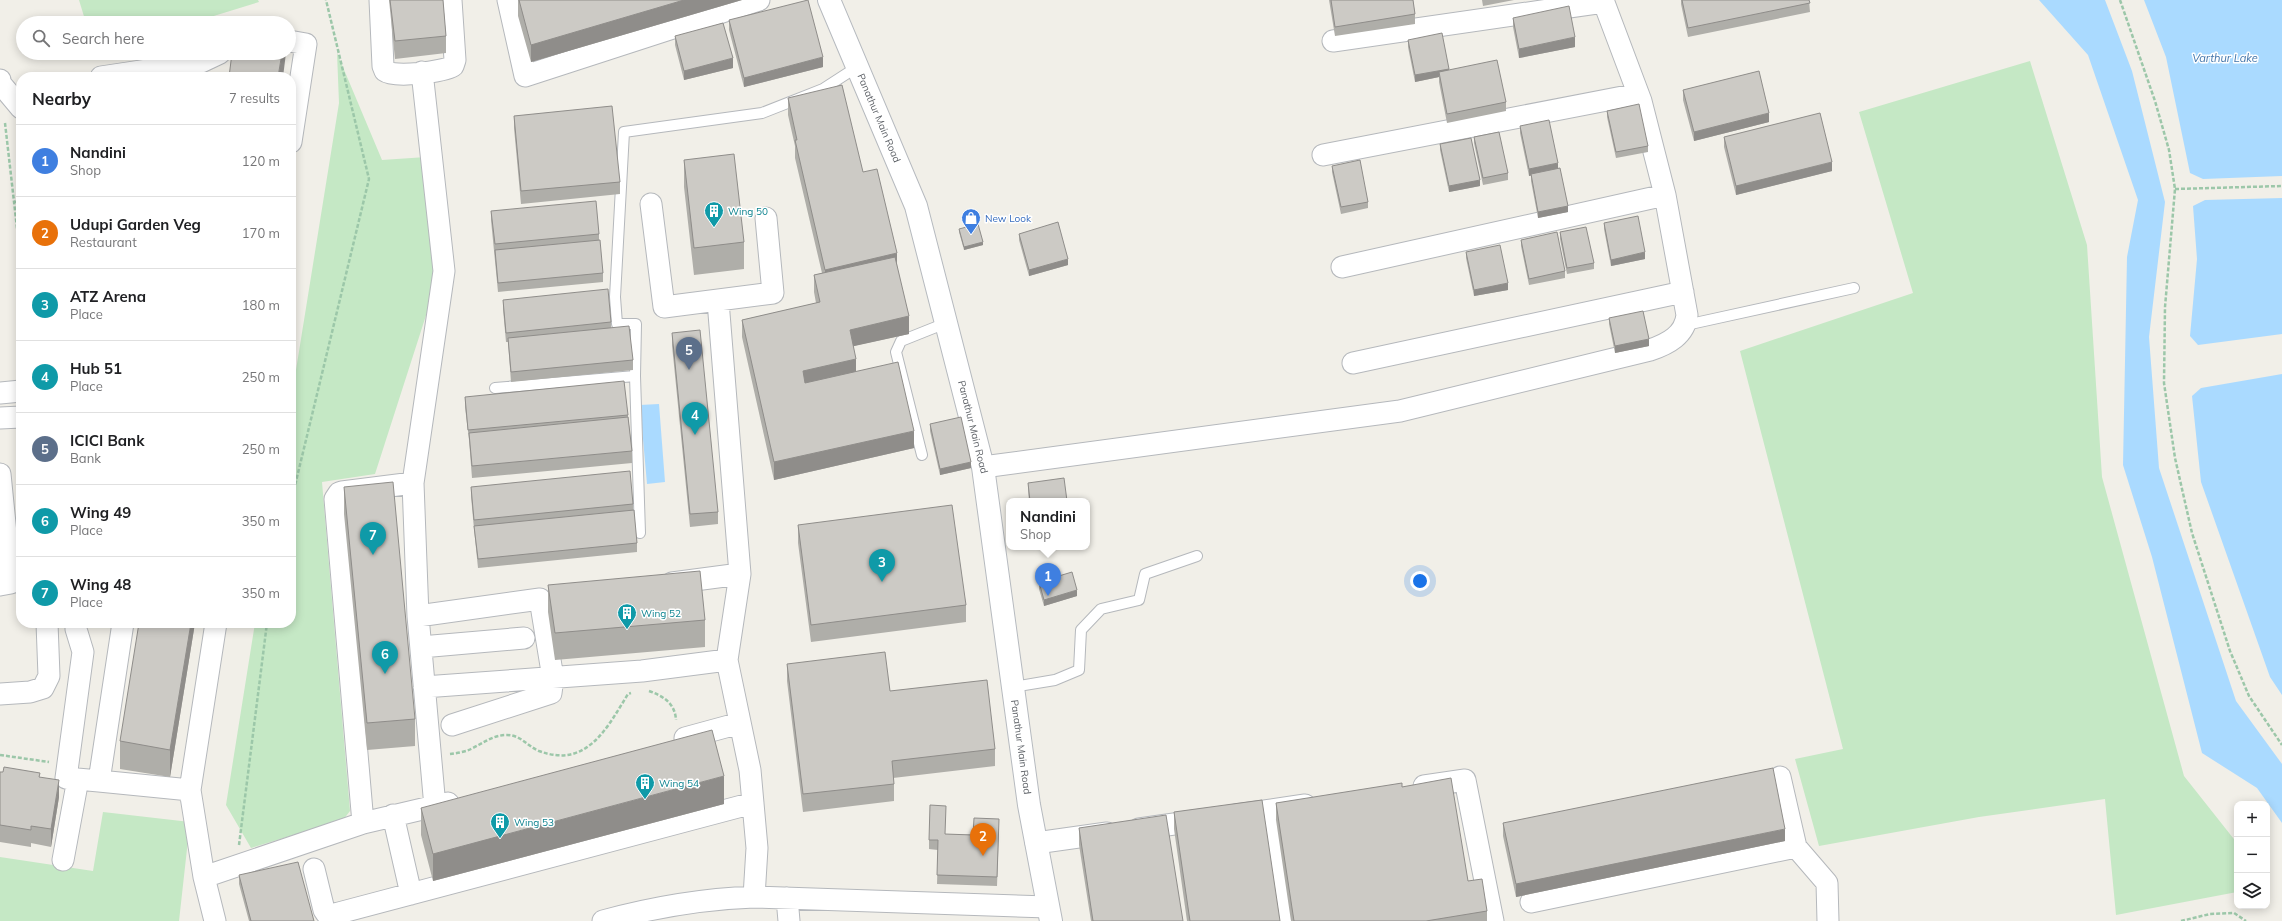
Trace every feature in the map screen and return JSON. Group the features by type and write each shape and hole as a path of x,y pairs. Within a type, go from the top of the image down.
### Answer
{"street":[{"path":"380,0 385,71 394,74 450,68 455,63 452,0"},
{"path":"530,2 509,4 525,76 758,0"},
{"name":"Panathur Main Road","path":"829,0 916,206 984,466 1013,687 1036,843 1049,914"},
{"path":"984,466 1400,411 1650,350 1670,341 1686,325 1688,314 1665,194 1638,94 1604,1 1333,41"},
{"path":"296,42 306,44 296,109"},
{"path":"134,72 201,62 205,60"},
{"path":"422,72 444,271 413,483 418,616 435,807"},
{"path":"0,80 0,83 16,102"},
{"path":"1323,155 1638,94"},
{"path":"1342,266 1665,194"},
{"path":"651,204 664,307 773,293 766,218"},
{"path":"1353,362 1683,292"},
{"path":"718,301 740,574 727,660 750,770 756,848 754,897"},
{"path":"0,392 16,391"},
{"path":"0,418 16,417"},
{"path":"0,474 10,583 0,584"},
{"path":"363,823 335,499 339,493 342,492 413,483"},
{"path":"655,585 740,574"},
{"path":"418,616 548,598 553,678 551,693 452,725"},
{"path":"0,694 30,692 43,688 49,676 47,628"},
{"path":"63,860 73,772 83,652 76,628"},
{"path":"99,781 122,628"},
{"path":"215,628 190,790 204,877 215,921"},
{"path":"421,647 524,638"},
{"path":"424,687 642,671 727,660"},
{"path":"669,743 740,723"},
{"path":"73,772 99,781 190,790"},
{"path":"1780,777 1796,847 1827,884 1828,921"},
{"path":"1402,790 1465,780 1493,921"},
{"path":"204,877 363,823 393,815 435,807 465,798"},
{"path":"1036,843 1324,802"},
{"path":"314,869 324,910 330,915 753,803"},
{"path":"1269,811 1286,921"},
{"path":"393,815 411,894"},
{"path":"1531,902 1796,847"},
{"path":"202,921 204,877"},
{"path":"603,921 642,910 706,899 754,897 1049,914"},
{"path":"787,898 789,921"}],"lane":[{"path":"640,533 635,376 636,324 617,324 615,297 624,132 762,112 823,89 857,67"},
{"path":"1686,325 1854,288"},
{"path":"922,455 896,352 901,341 946,323"},
{"path":"495,388 635,376"},
{"path":"1013,687 1055,680 1079,670 1081,630 1101,609 1139,600 1145,574 1196,556"}],"path":[{"path":"296,481 369,179 326,0"},
{"path":"2120,0 2155,102 2169,150 2174,189 2165,307 2164,383 2175,458 2192,533 2230,650 2249,696 2282,744"},
{"path":"5,121 16,219"},
{"path":"2174,189 2282,186"},
{"path":"236,866 266,628"},
{"path":"642,671 647,690 666,698 676,713 676,721"},
{"path":"431,759 469,750 490,738 507,735 521,738 538,751 566,756 584,751 602,734 628,694 634,693"},
{"path":"0,755 73,772"},
{"path":"2181,921 2210,914 2234,913 2246,921"}],"green space":[{"path":"79,0 258,0 259,2 214,16 84,16"},
{"path":"337,53 382,160 426,157 439,275 375,474 322,482 350,811 343,820 251,848 226,805 254,628 296,628 296,370 339,103"},
{"path":"2030,61 2087,245 2102,477 2184,776 2234,839 2234,893 2116,915 2105,799 1979,817 1819,846 1795,759 1843,749 1740,351 1913,293 1859,112"},
{"path":"103,812 190,822 179,921 0,921 0,857 93,871"}],"water":[{"path":"2039,0 2105,0 2132,71 2165,202 2149,337 2159,468 2236,701 2282,764 2282,823 2270,806 2270,801 2266,801 2257,788 2202,753 2152,557 2123,465 2127,257 2138,200 2088,55"},
{"name":"Varthur Lake","path":"2144,0 2282,0 2282,176 2203,179 2190,173 2166,57"},
{"path":"2282,198 2282,334 2198,345 2190,336 2197,259 2193,206 2205,200"},
{"path":"2282,374 2282,695 2270,677 2201,482 2192,396 2201,388"},
{"path":"659,404 665,482 647,484 640,405"}],"building":[{"path":"390,0 443,0 446,36 395,41"},
{"path":"519,0 684,0 531,45"},
{"path":"808,0 823,57 744,78 729,20"},
{"path":"1331,0 1413,0 1415,14 1335,27"},
{"path":"1682,0 1809,0 1810,3 1688,28"},
{"path":"1569,6 1575,37 1519,49 1513,18"},
{"path":"723,23 733,58 684,71 675,36"},
{"path":"1442,33 1449,69 1415,75 1408,40"},
{"path":"231,60 281,60 279,72 230,72"},
{"path":"1497,60 1506,102 1447,114 1439,72"},
{"path":"1759,71 1769,113 1694,132 1683,90"},
{"path":"842,85 863,172 877,169 897,253 825,270 795,140 797,140 788,98"},
{"path":"1639,104 1648,146 1616,152 1607,111"},
{"path":"612,106 620,182 521,191 514,116"},
{"path":"1820,113 1832,162 1736,186 1724,137"},
{"path":"1549,120 1558,163 1529,169 1520,126"},
{"path":"1499,132 1508,173 1483,178 1474,137"},
{"path":"1471,138 1480,180 1449,186 1440,144"},
{"name":"Wing 50","path":"734,154 744,242 694,248 684,160"},
{"path":"1360,160 1368,202 1341,207 1332,166"},
{"path":"1560,168 1568,206 1538,212 1531,174"},
{"path":"596,201 599,234 495,244 491,211"},
{"path":"1638,216 1645,252 1611,260 1604,223"},
{"path":"1058,222 1068,259 1029,270 1019,234"},
{"path":"978,224 983,242 964,247 959,229"},
{"path":"1586,227 1594,263 1567,268 1560,232"},
{"path":"1557,232 1565,271 1529,279 1521,240"},
{"path":"600,240 603,273 498,283 495,250"},
{"path":"1500,245 1508,283 1474,290 1466,252"},
{"path":"895,257 909,316 850,330 856,359 803,371 805,383 898,362 914,431 774,462 742,320 820,302 814,275"},
{"path":"608,289 611,322 506,333 503,300"},
{"path":"1643,311 1649,339 1615,346 1609,318"},
{"path":"629,326 633,360 511,372 508,338"},
{"path":"700,330 718,512 690,514 672,333"},
{"path":"624,381 628,415 468,430 465,397"},
{"path":"628,417 632,451 472,466 469,433"},
{"path":"961,417 971,462 940,469 930,424"},
{"path":"630,471 633,504 474,520 471,487"},
{"path":"1064,478 1067,498 1030,498 1028,483"},
{"path":"393,482 415,719 367,723 344,487"},
{"path":"952,505 966,605 811,625 798,525"},
{"path":"634,510 637,543 478,559 474,526"},
{"path":"700,571 705,620 555,633 548,585"},
{"path":"1072,572 1077,590 1044,600 1039,582"},
{"path":"138,628 190,628 170,750 120,741"},
{"path":"885,652 890,691 987,680 995,749 892,761 894,784 803,794 787,664"},
{"path":"712,730 724,776 433,854 421,808"},
{"path":"4,767 40,773 39,777 59,780 51,829 31,826 31,830 0,825 0,772 3,772"},
{"path":"1773,768 1785,829 1516,884 1503,823"},
{"path":"1451,778 1468,881 1482,879 1487,911 1426,921 1294,921 1276,803 1402,783 1402,787"},
{"path":"1262,800 1280,921 1190,921 1174,812"},
{"path":"930,805 946,806 945,834 973,835 974,818 999,819 997,877 937,875 938,840 929,840"},
{"path":"1166,815 1183,921 1093,921 1079,828"},
{"path":"298,862 314,921 251,921 239,875"}],"place":[{"name":"Wing 50","path":"714,228"},
{"name":"New Look","path":"971,235"},
{"name":"ICICI Bank","path":"689,370"},
{"name":"Hub 51","path":"695,435"},
{"name":"Wing 48","path":"373,555"},
{"name":"ATZ Arena","path":"882,582"},
{"name":"Nandini","path":"1048,596"},
{"name":"Wing 52","path":"627,630"},
{"name":"Wing 49","path":"385,674"},
{"name":"Wing 54","path":"645,800"},
{"name":"Wing 53","path":"500,839"},
{"name":"Udupi Garden Veg","path":"983,856"}]}
